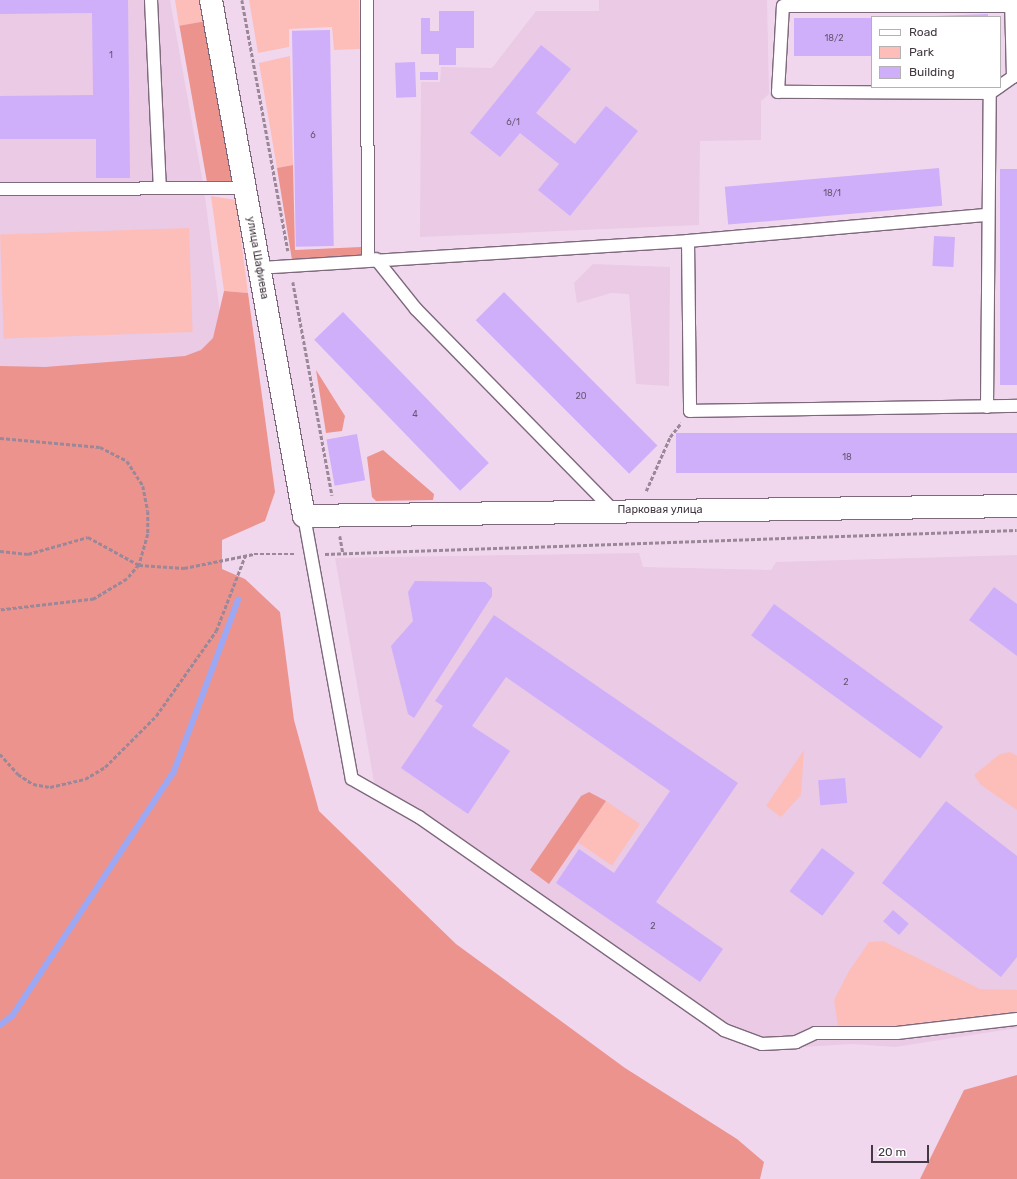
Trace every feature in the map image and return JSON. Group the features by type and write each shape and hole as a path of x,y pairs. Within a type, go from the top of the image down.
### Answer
{"street":[{"name":"улица Шафиева","path":"210,0 304,516"},
{"name":"Парковая улица","path":"304,516 612,510 637,511 1017,506"}],"lane":[{"path":"151,0 160,188"},
{"path":"367,0 372,259 416,309 612,510"},
{"path":"987,406 988,215 996,89 778,92 783,6 1012,3 1015,77 1001,86"},
{"path":"0,189 245,188"},
{"path":"259,268 372,259 688,241 988,215"},
{"path":"688,241 690,412 1017,406"},
{"path":"304,516 352,779 419,817 724,1030 762,1044 796,1042 815,1033 897,1033 1017,1018"}],"path":[{"path":"637,511 670,437 690,412"},
{"path":"0,438 100,447 127,460 143,486 148,511 148,534 139,565 127,579 94,599 0,610"},
{"path":"0,551 28,554 88,537 139,565 184,568 245,556 1017,530"},
{"path":"0,754 18,774 33,784 50,787 80,781 105,767 156,716 216,631 245,556"}],"shaded area":[{"path":"0,0 170,0 204,189 229,383 0,383"},
{"path":"599,0 767,0 769,94 761,101 761,140 700,141 699,225 420,237 421,82 440,82 441,67 492,68 536,11 599,11"},
{"path":"206,21 234,181 208,185 179,26"},
{"path":"293,165 295,250 361,247 361,255 292,260 277,168"},
{"path":"593,264 670,267 669,386 636,384 629,294 611,293 577,303 574,283"},
{"path":"224,291 248,293 275,492 265,521 222,540 222,569 245,579 280,612 294,720 319,811 456,944 625,1068 737,1139 764,1162 760,1179 0,1179 0,366 45,367 185,356 201,350 213,338"},
{"path":"316,370 345,416 342,431 326,433"},
{"path":"383,450 434,494 433,500 376,501 372,497 367,457"},
{"path":"639,553 643,567 771,570 776,562 1017,555 1017,1028 895,1047 852,1044 754,1050 665,992 385,795 374,782 335,558"},
{"path":"589,792 606,801 549,884 530,870 581,796"},
{"path":"1017,1075 1017,1179 920,1179 964,1090"}],"green space":[{"path":"175,0 203,0 206,21 179,26"},
{"path":"249,0 359,0 360,49 334,50 332,27 289,29 289,47 258,53"},
{"path":"290,56 293,165 277,168 259,63"},
{"path":"211,196 236,200 248,293 224,291"},
{"path":"189,228 193,332 4,339 0,235"},
{"path":"804,750 801,795 781,817 766,806"},
{"path":"1010,752 1017,756 1017,810 981,785 974,775 1000,754"},
{"path":"606,801 640,824 612,865 578,842"},
{"path":"883,941 980,989 1017,990 1017,1013 894,1029 838,1026 834,1000 849,971 869,942"}],"building":[{"path":"0,0 128,0 130,178 96,178 96,139 0,139 0,96 93,95 92,13 0,14"},
{"path":"439,11 474,11 474,48 456,48 456,65 439,65 439,54 421,54 421,18 430,18 430,31 439,31"},
{"path":"988,14 988,16 935,16"},
{"path":"794,18 871,18 871,56 794,56"},
{"path":"330,30 334,246 296,247 292,31"},
{"path":"541,45 571,69 536,113 575,144 606,106 638,131 570,216 538,190 559,164 520,133 500,157 470,133"},
{"path":"415,62 416,97 396,98 395,63"},
{"path":"420,72 438,72 438,80 420,80"},
{"path":"939,168 942,206 728,225 725,187"},
{"path":"1000,169 1017,169 1017,385 1000,385"},
{"path":"934,236 955,237 953,267 932,266"},
{"path":"504,292 657,445 629,474 476,320"},
{"path":"343,312 489,463 460,491 314,340"},
{"path":"676,433 1017,433 1017,473 676,473"},
{"path":"357,434 365,480 335,486 326,439"},
{"path":"415,581 485,582 492,588 492,596 414,718 408,714 391,646 413,621 408,592"},
{"path":"994,587 1017,604 1017,656 969,620"},
{"path":"774,604 943,727 920,758 751,636"},
{"path":"494,615 738,783 656,902 723,949 700,982 556,883 579,849 614,873 670,791 506,677 472,726 510,751 468,814 401,768 443,706 435,701"},
{"path":"845,778 847,803 820,805 818,780"},
{"path":"946,801 1017,856 1017,957 1001,977 882,883"},
{"path":"822,848 855,873 822,916 790,891"},
{"path":"893,910 909,924 899,935 883,921"}],"waterway":[{"path":"0,1025 12,1016 174,771 238,600"}]}
